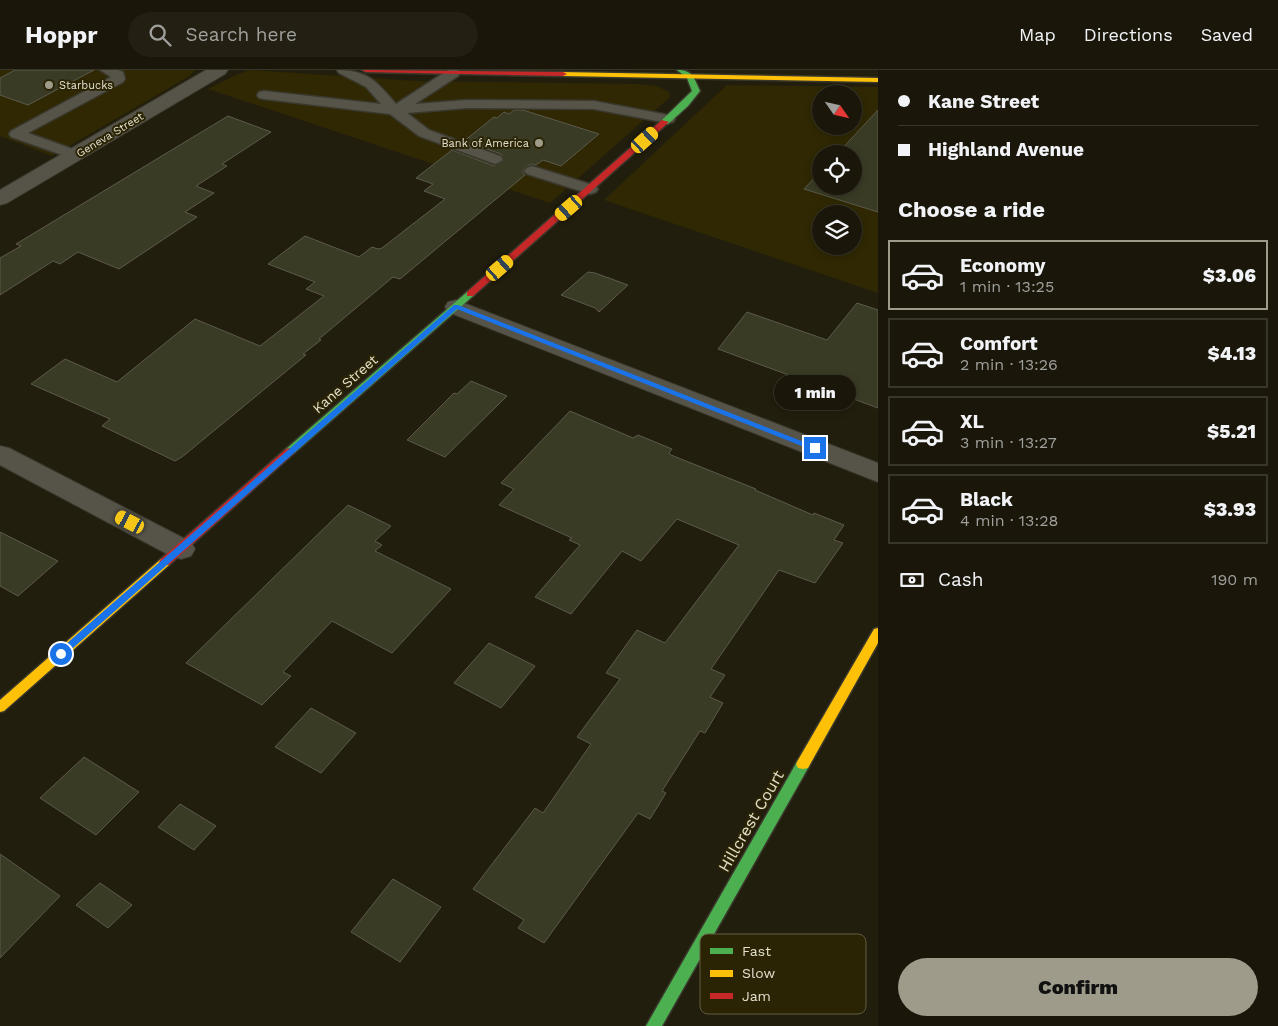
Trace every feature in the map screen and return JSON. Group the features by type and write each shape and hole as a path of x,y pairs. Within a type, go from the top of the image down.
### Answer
{"street":[{"name":"Geneva Street","path":"0,199 219,70"},
{"path":"366,70 453,73 688,72 878,80"},
{"name":"Kane Street","path":"0,707 668,119 695,94 696,91 688,72"},
{"path":"456,307 878,473"},
{"path":"0,454 181,548"},
{"name":"Hillcrest Court","path":"706,934 878,632"},
{"name":"Hillcrest Court","path":"654,1026 700,945"}],"lane":[{"path":"16,134 118,79 118,75 107,70"},
{"path":"344,70 371,84 394,110 424,133 495,159"},
{"path":"394,110 453,73"},
{"path":"264,95 394,110 467,104 594,105 668,119"},
{"path":"0,128 76,155"},
{"path":"532,171 590,189"}],"shaded area":[{"path":"0,70 196,70 188,77 52,156 0,136"},
{"path":"249,70 415,81 639,84 657,86 669,92 670,97 550,203 208,89"},
{"path":"727,85 812,86 812,135 862,135 862,87 878,87 878,293 604,200"}],"building":[{"path":"15,70 94,70 28,105 0,95 0,78"},
{"path":"514,110 523,110 599,134 561,166 543,160 536,165 531,164 526,167 522,171 525,175 400,279 393,277 319,339 321,340 303,354 306,355 175,461 102,426 110,419 31,384 65,359 117,382 195,319 260,346 324,296 306,289 315,282 268,264 305,236 359,257 372,247 382,248 445,199 424,191 433,184 416,178 452,150 494,166 504,160 501,154 464,141 494,117 497,118 504,112 509,114"},
{"path":"878,110 878,212 862,207 862,205 855,205 823,195 862,195 862,145 845,145 855,135 862,135 862,127"},
{"path":"228,116 271,132 222,164 227,166 196,186 214,193 185,212 197,217 119,269 78,252 60,264 53,261 0,295 0,258 21,246 16,244"},
{"path":"812,181 812,191 804,189"},
{"path":"588,272 628,285 599,312 595,308 561,295"},
{"path":"857,303 878,310 878,408 718,349 747,312 827,340"},
{"path":"471,381 507,396 445,457 407,440 454,393 457,394"},
{"path":"570,411 633,438 638,435 672,449 669,453 671,455 756,489 813,515 814,513 844,525 834,540 843,543 815,583 779,570 711,669 725,675 710,697 723,703 705,733 700,731 662,791 666,793 650,819 638,813 544,943 518,928 524,920 473,889 535,808 543,813 591,744 577,737 620,679 606,673 637,630 665,643 739,545 677,519 641,561 622,551 571,614 535,597 580,545 569,540 572,538 499,505 514,489 501,483"},
{"path":"348,505 391,526 375,541 382,545 375,551 451,589 392,653 332,621 283,672 291,676 262,705 186,663"},
{"path":"0,532 58,561 18,596 0,586"},
{"path":"489,643 535,666 501,708 454,683"},
{"path":"311,708 356,733 321,773 275,747"},
{"path":"84,757 139,792 96,835 40,798"},
{"path":"180,804 216,826 194,850 158,827"},
{"path":"0,854 60,896 0,958"},
{"path":"393,879 441,907 400,962 351,932"},
{"path":"100,883 132,905 108,928 76,905"}],"traffic: fast":[{"path":"665,122 696,91 690,77 681,70"},
{"path":"290,451 470,294"},
{"path":"706,934 803,764"},
{"path":"654,1026 700,945"}],"traffic: slow":[{"path":"563,74 878,80"},
{"path":"0,707 165,562"},
{"path":"803,764 878,632"}],"traffic: jam":[{"path":"366,70 563,74"},
{"path":"470,294 665,122"},
{"path":"165,562 290,451"}],"place":[{"name":"Starbucks","path":"49,85"},
{"name":"Bank of America","path":"539,143"}],"route":[{"path":"61,654 456,307 815,448"}]}
